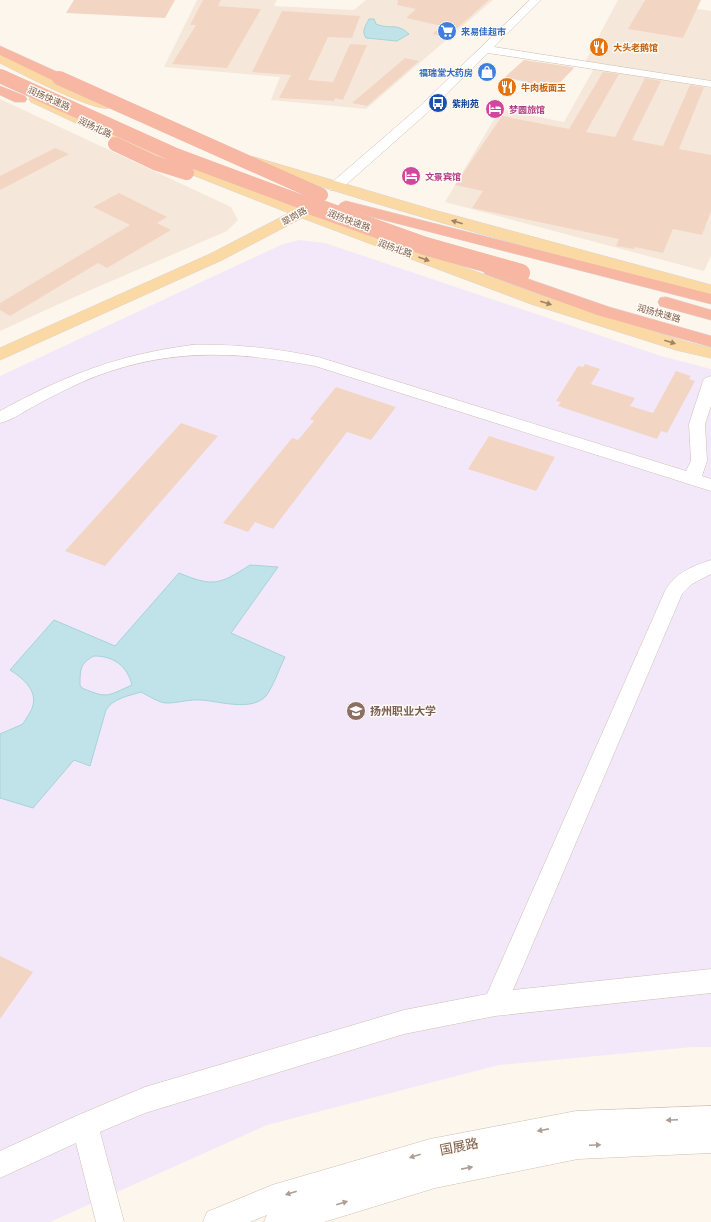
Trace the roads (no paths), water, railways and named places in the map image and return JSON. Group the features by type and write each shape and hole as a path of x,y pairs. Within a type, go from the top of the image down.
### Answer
{"highway":[{"path":"0,50 59,78 346,206 520,266 711,299"},
{"name":"润扬快速路","path":"0,66 181,144 346,206"},
{"name":"润扬快速路","path":"0,76 173,154 370,228 425,246 520,266 711,315"},
{"path":"0,90 155,163 370,228"},
{"path":"520,266 603,311 711,342"},
{"name":"润扬快速路","path":"520,266 711,328"}],"main road":[{"path":"0,58 55,84 191,140 330,186 474,227 711,290"},
{"name":"润扬北路","path":"0,83 162,158 295,211 537,300 682,346 711,353"},
{"name":"翠岗路","path":"0,355 216,257 295,211 330,186"},
{"name":"翠岗路","path":"0,346 207,253 295,211"}],"street":[{"name":"翠岗路","path":"330,186 527,0"},
{"name":"翠岗路","path":"330,186 417,115 536,0"},
{"path":"486,48 711,84"},
{"path":"0,418 74,378 116,364 154,354 188,350 249,350 283,353 318,362 711,485"},
{"path":"692,478 700,462 697,424 711,381"},
{"path":"495,1004 674,591 680,582 691,575 711,567"},
{"path":"0,1165 85,1125 145,1100 397,1025 495,1004 711,981"},
{"name":"国展路","path":"217,1222 272,1199 430,1152 576,1124 711,1119"},
{"path":"85,1125 110,1222"},
{"name":"国展路","path":"278,1222 435,1175 578,1146 711,1140"}],"water":[{"path":"369,19 374,19 376,24 381,26 400,28 409,34 397,41 366,38 364,30"},
{"path":"250,565 278,567 231,633 285,657 266,696 260,701 244,705 197,700 164,703 157,701 141,692 122,698 109,706 106,710 90,766 74,760 33,808 0,798 0,734 23,724 31,710 34,699 33,694 27,684 10,670 54,620 115,646 179,573 208,582 216,582 231,577","holes":["94,656 101,656 119,663 127,672 132,685 107,695 97,694 82,688 80,685 80,675 83,664"]}],"place":[{"name":"来易佳超市","path":"447,31"},
{"name":"大头老鹅馆","path":"599,47"},
{"name":"福瑞堂大药房","path":"487,72"},
{"name":"牛肉板面王","path":"507,87"},
{"name":"紫荆苑","path":"438,103"},
{"name":"梦圆旅馆","path":"495,109"},
{"name":"文景宾馆","path":"411,176"},
{"name":"扬州职业大学","path":"356,711"}]}
